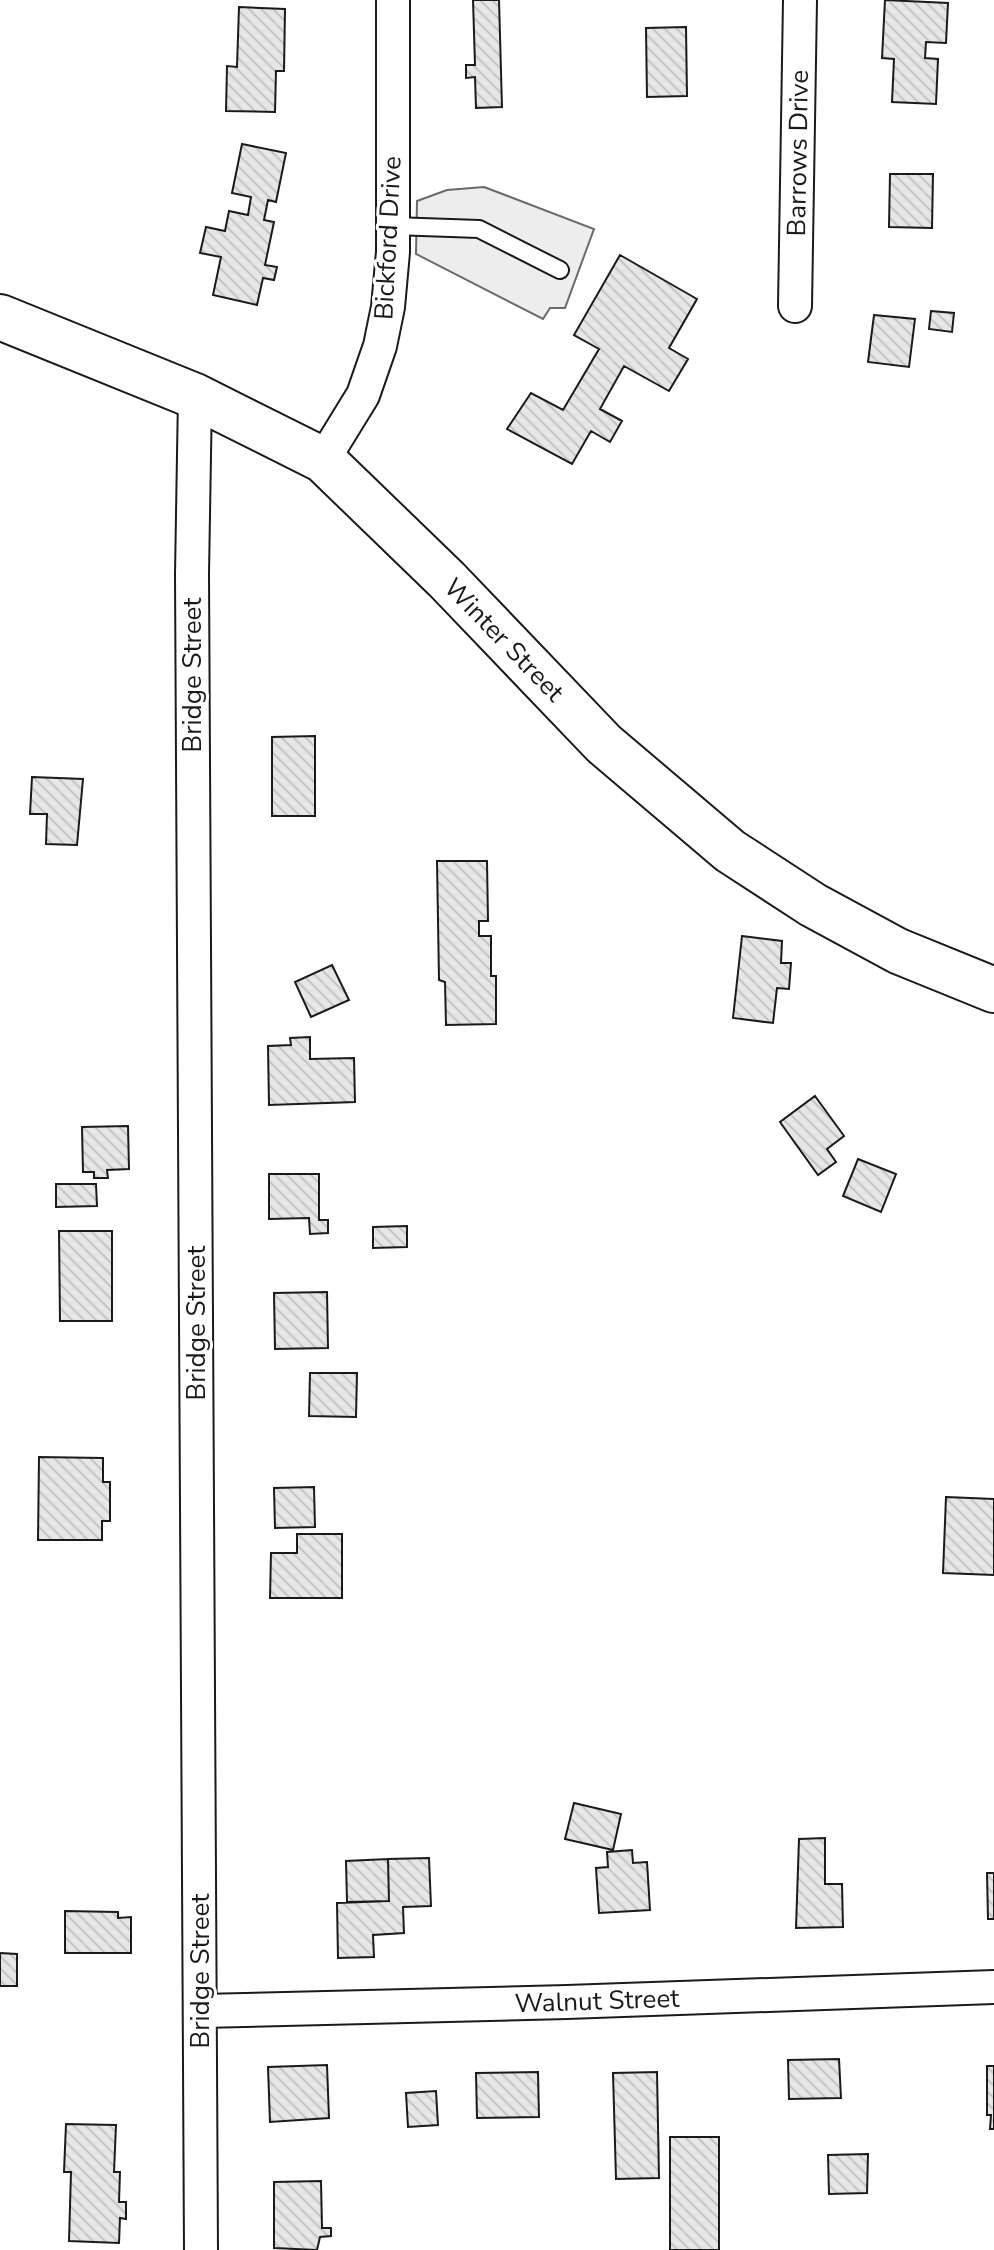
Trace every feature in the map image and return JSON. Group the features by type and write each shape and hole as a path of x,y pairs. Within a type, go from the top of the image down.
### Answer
{"street":[{"name":"Bickford Drive","path":"323,460 363,395 380,346 388,307 393,226 393,0"},
{"name":"Barrows Drive","path":"795,306 800,0"},
{"name":"Winter Street","path":"0,317 195,396 323,460 447,580 604,744 730,851 813,905 898,951 994,990"},
{"name":"Bridge Street","path":"195,396 192,590 201,2250"},
{"name":"Walnut Street","path":"201,2011 994,1987"}],"lane":[{"path":"393,226 479,229 560,270"}],"shaded area":[{"path":"484,187 594,229 565,308 550,308 543,319 416,254 417,201 447,190"}],"building":[{"path":"473,0 499,0 502,107 476,108 475,77 466,78 466,65 475,65"},
{"path":"885,0 948,3 946,43 926,42 925,58 938,59 936,104 892,102 894,59 882,58"},
{"path":"239,7 285,9 284,71 276,71 275,112 226,111 227,66 237,67"},
{"path":"686,27 687,96 647,97 646,28"},
{"path":"242,144 286,153 276,202 268,200 264,220 274,222 265,265 277,267 274,280 263,278 257,305 213,295 221,257 200,253 206,227 225,231 229,211 248,215 251,197 232,193"},
{"path":"890,174 933,174 932,228 889,227"},
{"path":"620,255 697,299 669,348 688,359 669,391 624,366 600,409 622,421 610,442 591,431 572,464 507,429 531,393 563,410 599,349 574,335"},
{"path":"931,311 954,313 952,332 929,329"},
{"path":"874,315 915,319 909,367 868,362"},
{"path":"315,736 315,816 272,816 272,737"},
{"path":"32,777 83,779 77,845 46,844 47,814 30,814"},
{"path":"437,861 487,861 488,921 479,921 479,936 491,936 491,976 496,976 496,1024 446,1025 445,982 439,980"},
{"path":"742,936 782,941 781,963 791,963 789,989 777,988 773,1023 733,1018"},
{"path":"332,965 349,1000 311,1017 295,982"},
{"path":"310,1037 310,1059 354,1058 355,1102 269,1105 268,1046 291,1045 290,1038"},
{"path":"815,1096 844,1136 827,1149 836,1162 818,1175 780,1122"},
{"path":"128,1126 129,1169 107,1170 108,1178 94,1178 94,1172 83,1172 82,1127"},
{"path":"858,1159 896,1174 881,1212 843,1196"},
{"path":"269,1174 319,1174 319,1220 328,1220 328,1233 310,1234 309,1218 269,1219"},
{"path":"56,1184 96,1184 97,1206 56,1207"},
{"path":"407,1226 407,1247 373,1248 373,1227"},
{"path":"59,1231 112,1231 112,1321 60,1321"},
{"path":"327,1292 328,1348 275,1349 274,1293"},
{"path":"310,1373 357,1373 356,1417 309,1416"},
{"path":"39,1457 103,1458 103,1482 110,1482 110,1521 102,1521 102,1540 38,1540"},
{"path":"314,1487 315,1527 275,1528 274,1488"},
{"path":"946,1497 994,1499 994,1575 943,1573"},
{"path":"297,1534 342,1534 342,1598 270,1598 271,1553 297,1553"},
{"path":"574,1803 621,1814 613,1850 565,1839"},
{"path":"825,1838 825,1884 842,1884 843,1927 796,1928 799,1839"},
{"path":"632,1850 633,1863 647,1862 650,1910 599,1913 596,1868 608,1867 607,1852"},
{"path":"429,1858 431,1906 403,1907 404,1933 373,1935 374,1957 338,1958 337,1903 389,1901 388,1859"},
{"path":"388,1859 389,1901 347,1902 346,1861"},
{"path":"987,1873 994,1873 994,1919 988,1919"},
{"path":"65,1911 118,1912 118,1918 131,1917 131,1953 65,1953"},
{"path":"0,1953 17,1954 17,1986 0,1986"},
{"path":"839,2059 841,2098 789,2099 788,2060"},
{"path":"327,2065 329,2118 270,2122 268,2067"},
{"path":"987,2066 994,2066 994,2129 990,2129 991,2115 987,2115"},
{"path":"538,2072 539,2117 477,2118 476,2073"},
{"path":"657,2072 659,2178 616,2179 613,2073"},
{"path":"436,2091 438,2125 408,2127 406,2093"},
{"path":"66,2124 116,2125 114,2172 120,2172 119,2202 126,2202 126,2219 120,2218 119,2243 69,2241 71,2172 64,2172"},
{"path":"670,2137 719,2137 719,2250 670,2250"},
{"path":"868,2154 867,2193 829,2194 828,2155"},
{"path":"321,2181 322,2228 331,2228 331,2236 320,2237 317,2250 274,2248 274,2182"}]}
